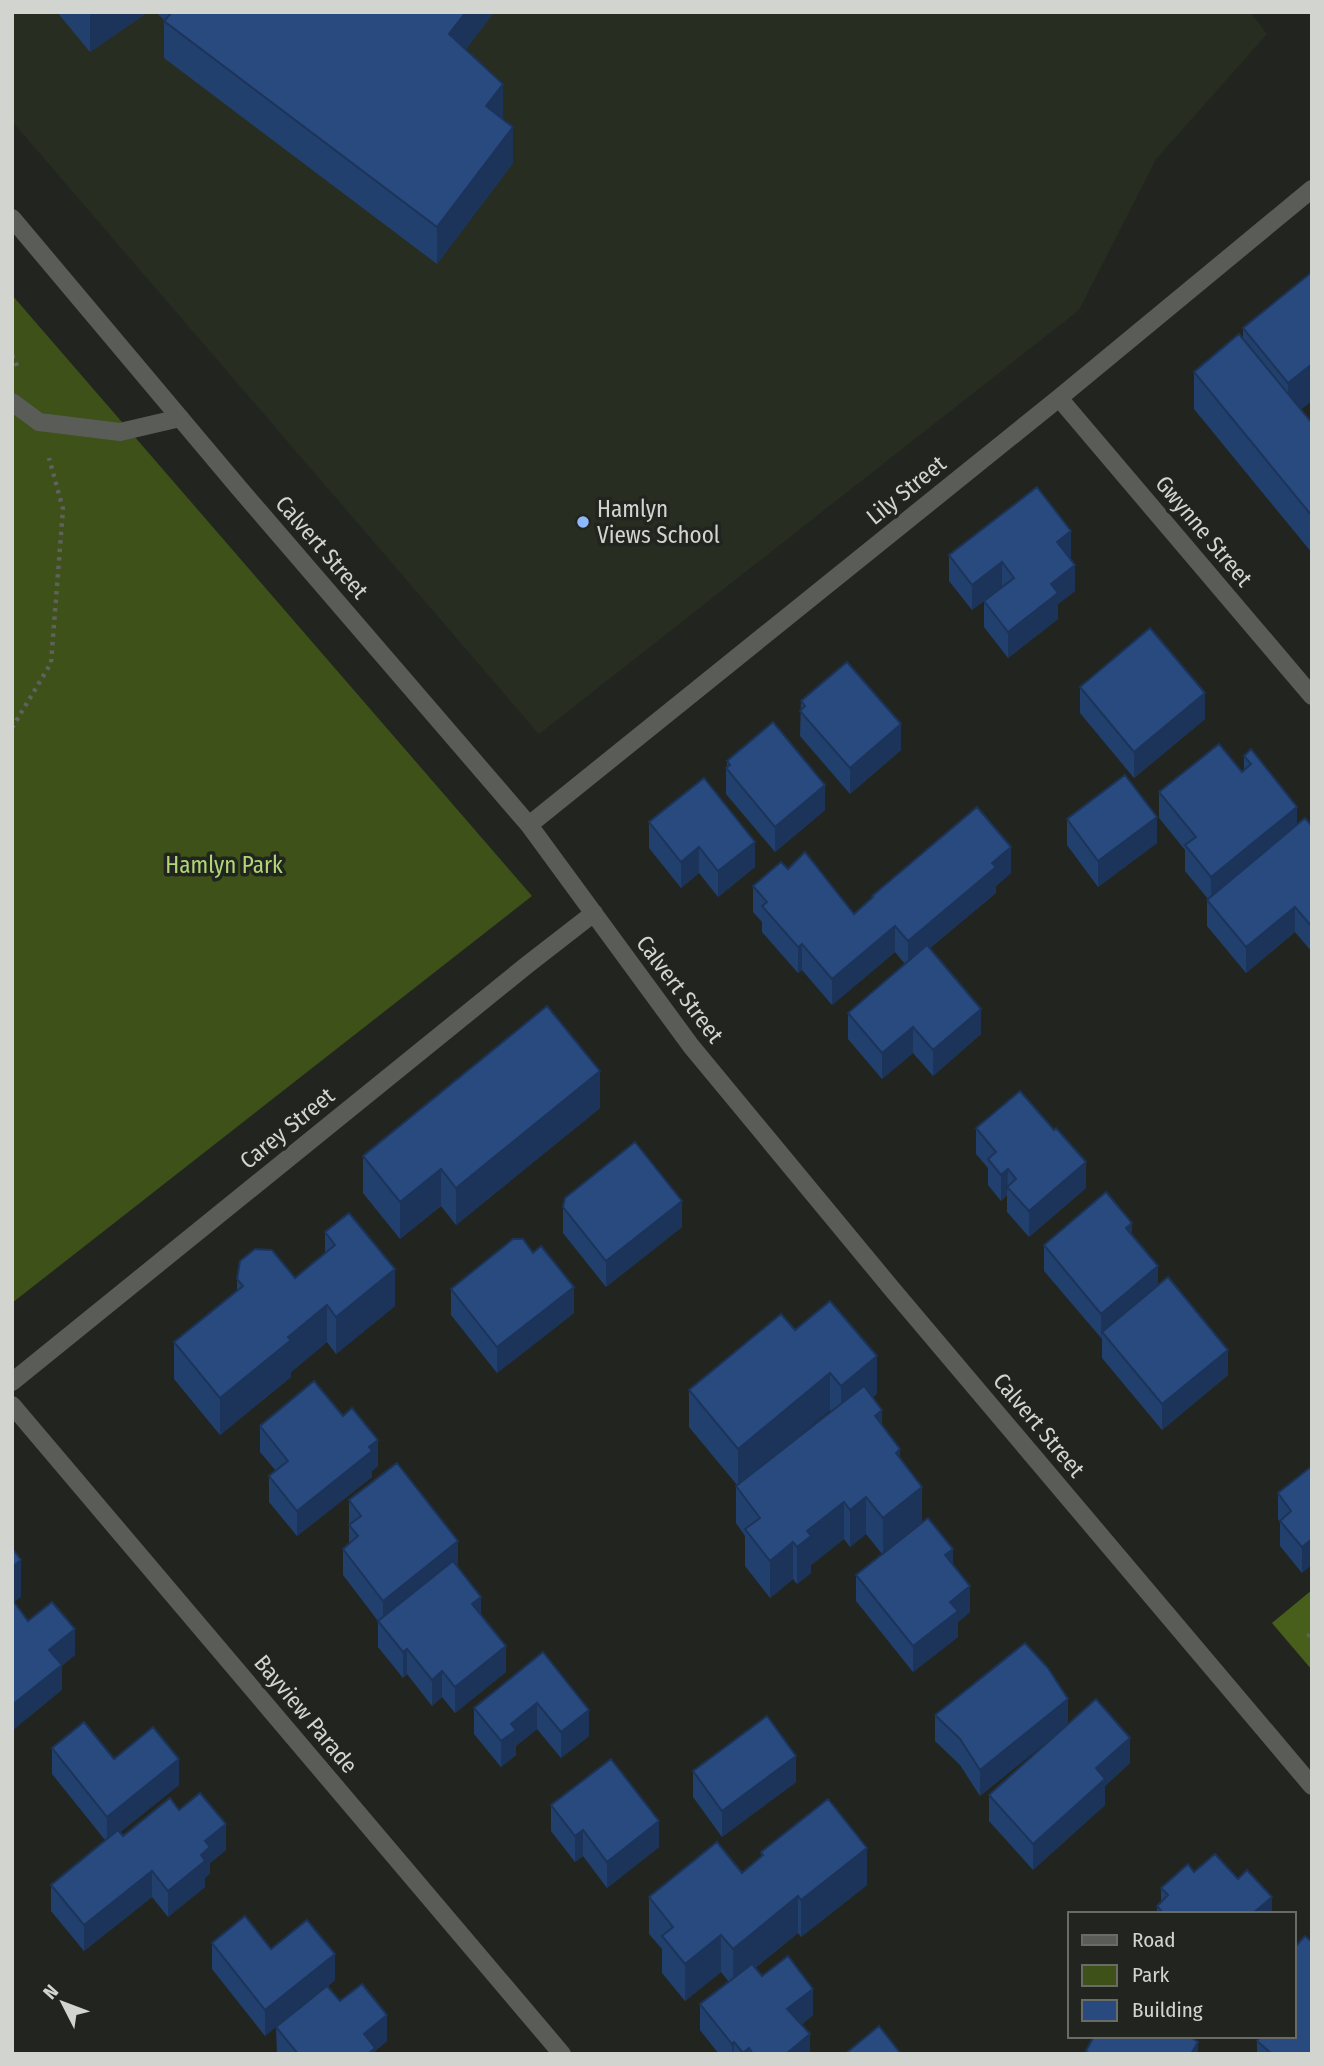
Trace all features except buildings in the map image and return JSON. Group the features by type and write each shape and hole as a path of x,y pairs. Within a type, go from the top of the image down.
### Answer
{"street":[{"name":"Lily Street","path":"529,825 1059,398 1312,189"},
{"name":"Calvert Street","path":"12,218 529,825 699,1056 1312,1786"},
{"name":"Gwynne Street","path":"1059,398 1312,696"},
{"path":"12,402 39,422 120,432 180,418"},
{"name":"Carey Street","path":"12,1382 594,913"},
{"name":"Bayview Parade","path":"12,1405 562,2054"}],"path":[{"path":"12,355 39,422 63,509 51,663 12,728"},
{"path":"1308,1637 1312,1629"}],"shaded area":[{"name":"Hamlyn Views School","path":"12,12 1250,12 1267,34 1156,159 1079,310 539,734 12,121"}],"green space":[{"name":"Hamlyn Park","path":"12,295 532,896 12,1303"},
{"path":"1312,1590 1312,1670 1272,1623"}],"place":[{"name":"Hamlyn Views School","path":"583,522"}]}
